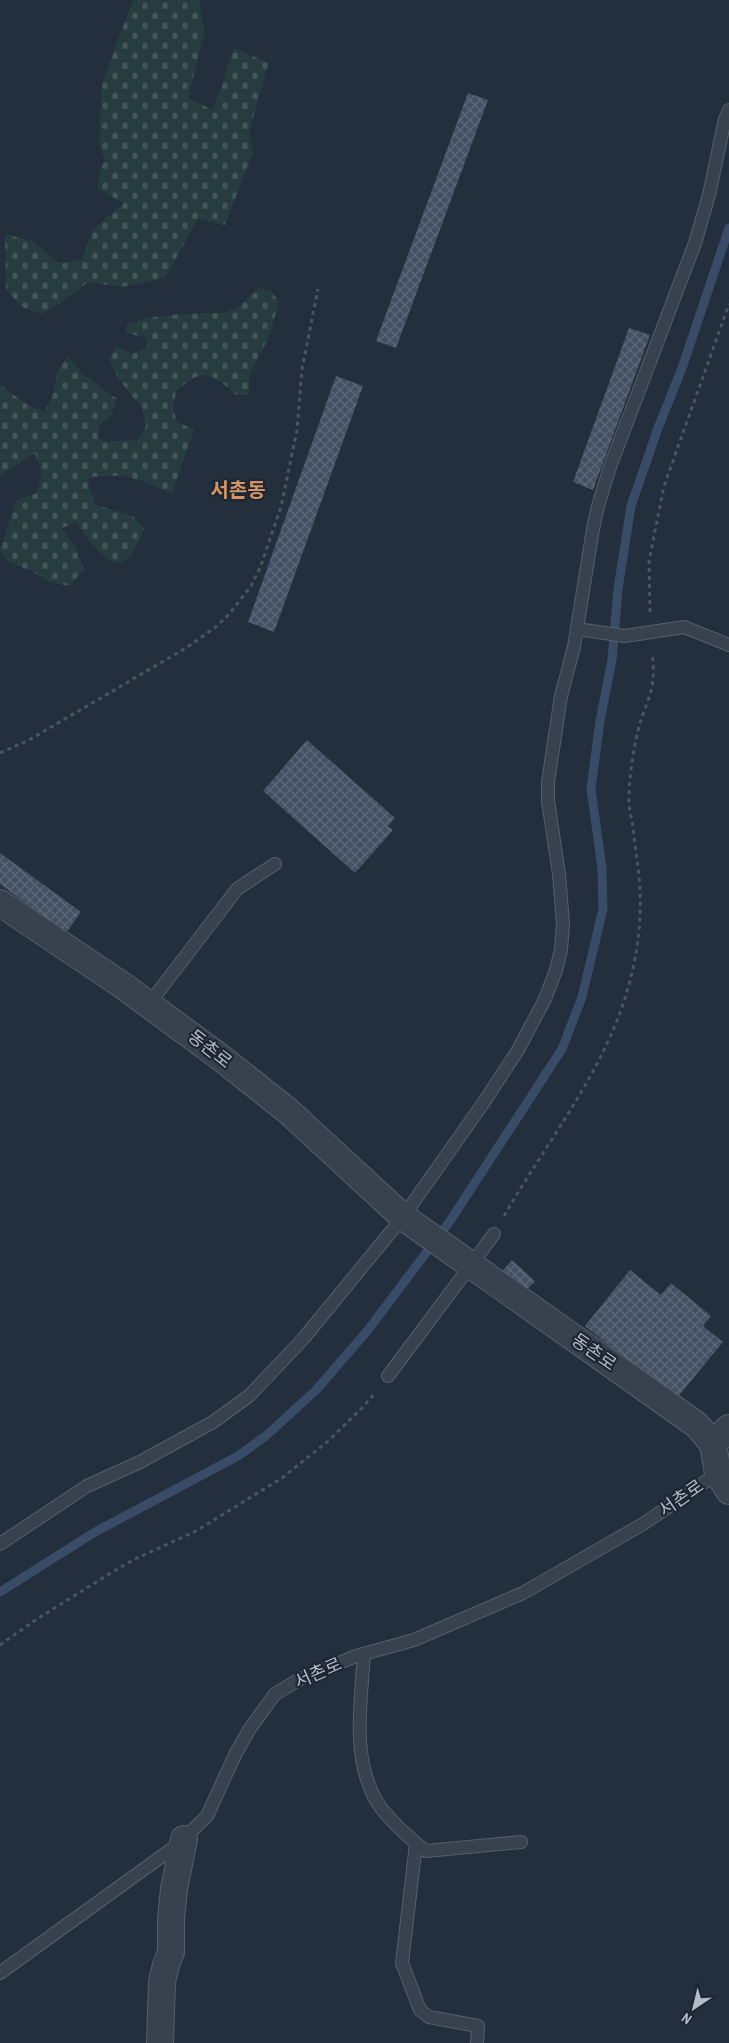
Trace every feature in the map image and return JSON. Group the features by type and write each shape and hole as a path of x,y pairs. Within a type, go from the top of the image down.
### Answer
{"street":[{"name":"동촌로","path":"0,903 149,1004 288,1111 403,1217 697,1425 721,1436"},
{"path":"721,1436 723,1482"},
{"path":"160,2043 162,1982 171,1952 171,1919 174,1890 184,1839"}],"lane":[{"path":"0,1544 87,1486 140,1462 213,1422 249,1396 303,1339 403,1217 463,1135 518,1050 545,999 561,950 562,924 560,890 548,801 548,782 561,696 577,629 598,506 614,458 695,243 710,195 725,119 729,110"},
{"path":"577,629 625,636 684,627 729,645"},
{"path":"149,1004 237,888 276,864"},
{"path":"388,1376 494,1234"},
{"name":"서촌로","path":"0,1973 184,1839 207,1816 235,1755 249,1730 275,1694 300,1679 364,1654 414,1640 523,1593 643,1524 723,1482"},
{"path":"364,1654 360,1745 365,1772 377,1802 416,1844 426,1851 521,1842"},
{"path":"416,1844 402,1963 420,2010 429,2017 478,2026 477,2043"}],"path":[{"path":"0,753 29,740 186,648 217,626 230,614 251,586 260,568 281,507 297,430 302,369 318,289"},
{"path":"494,1234 592,1075 618,1019 632,977 637,956 640,911 638,875 628,801 634,749 653,680 649,561 664,486 729,304"},
{"path":"0,1645 37,1619 109,1574 133,1560 196,1531 282,1478 347,1424 388,1376"}],"green space":[{"path":"133,0 200,0 204,35 188,98 213,110 234,48 269,63 249,132 253,152 225,225 198,219 165,278 122,287 88,282 54,308 41,314 20,306 6,289 5,234 33,241 58,263 82,260 93,230 124,203 98,189 100,167 105,161 99,144 102,83"},
{"path":"258,288 270,290 279,302 269,337 249,376 249,395 236,395 216,379 204,376 192,379 176,391 173,409 177,422 194,429 172,494 150,484 122,476 88,478 89,488 96,505 133,516 144,529 136,547 128,558 120,562 111,561 103,556 76,523 62,528 75,547 84,569 70,586 50,582 8,561 0,551 16,500 37,493 42,473 35,453 0,476 0,385 25,403 44,412 53,395 58,370 67,356 85,376 117,399 111,416 99,425 98,437 105,442 137,440 146,426 142,408 118,378 109,358 117,347 132,354 147,348 147,338 126,333 128,324 148,318 179,314 225,313 242,304"}],"building":[{"path":"468,93 488,100 396,348 376,341"},
{"path":"629,328 650,335 593,490 573,482"},
{"path":"336,376 363,386 274,632 248,622"},
{"path":"307,740 395,818 388,826 393,830 355,873 263,791"},
{"path":"0,853 81,912 66,933 0,884"},
{"path":"512,1260 535,1281 524,1293 500,1273"},
{"path":"630,1270 661,1295 671,1283 711,1316 703,1326 723,1342 676,1399 585,1326"}],"waterway":[{"path":"0,1592 95,1532 238,1456 267,1435 316,1390 368,1330 450,1221 562,1049 582,997 603,909 602,868 591,789 600,721 612,660 618,589 631,506 658,428 682,368 729,228"}],"district":[{"name":"서촌동","path":"238,490"}]}
